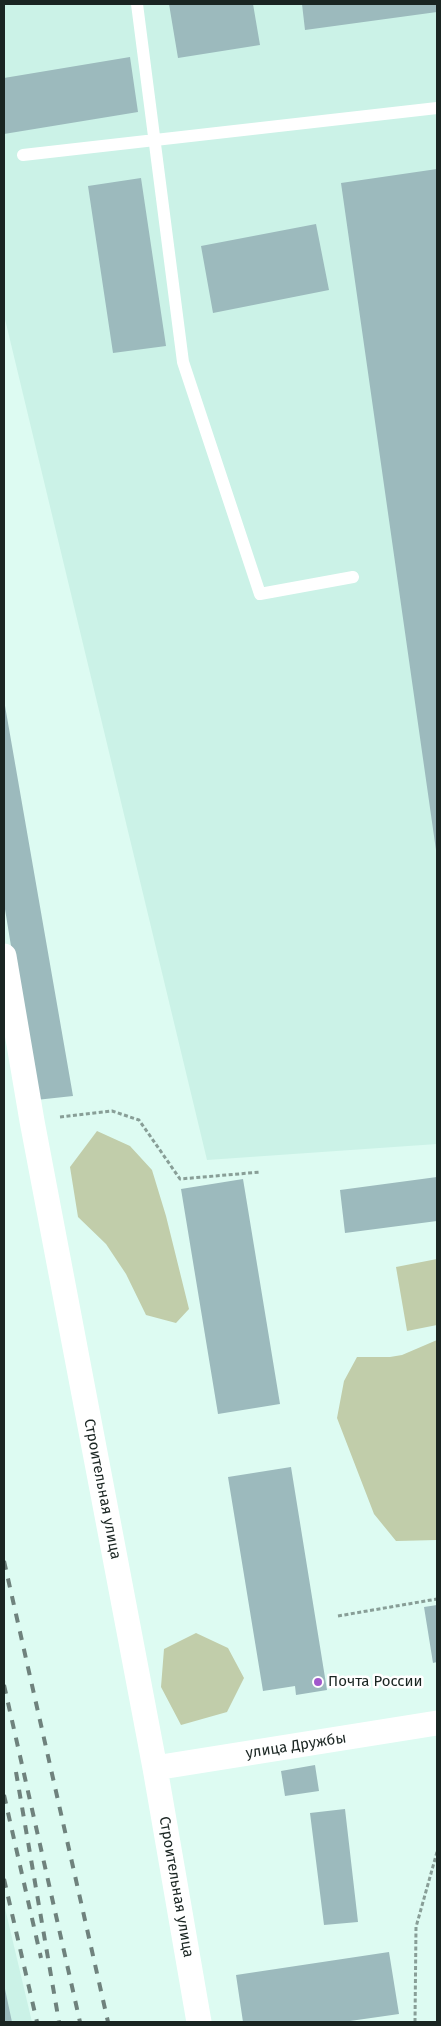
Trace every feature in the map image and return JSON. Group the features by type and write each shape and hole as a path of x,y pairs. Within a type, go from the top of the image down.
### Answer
{"street":[{"name":"Строительная улица","path":"4,956 32,1121 155,1768 199,2022"},
{"name":"улица Дружбы","path":"155,1768 437,1723"}],"lane":[{"path":"137,4 184,362 260,594 353,577"},
{"path":"23,155 437,108"}],"path":[{"path":"32,1121 112,1111 138,1120 180,1179 261,1172"},
{"path":"338,1616 437,1599"},
{"path":"415,2022 416,1927 437,1852"}],"shaded area":[{"path":"4,4 437,4 437,1144 207,1160 4,315"},
{"path":"97,1131 130,1146 152,1170 166,1216 189,1309 176,1323 146,1315 126,1274 106,1244 78,1217 70,1167"},
{"path":"437,1259 437,1325 407,1331 396,1267"},
{"path":"437,1340 437,1540 396,1541 374,1514 337,1418 344,1381 357,1357 402,1355"},
{"path":"196,1633 228,1648 244,1678 227,1712 181,1725 161,1687 164,1649"},
{"path":"4,1904 32,2022 4,2022"}],"building":[{"path":"169,4 253,4 260,45 178,58"},
{"path":"302,4 437,4 437,12 305,30"},
{"path":"130,57 138,112 4,134 4,78"},
{"path":"437,169 437,850 436,850 341,183"},
{"path":"141,178 166,346 113,353 88,186"},
{"path":"316,224 329,290 213,313 201,246"},
{"path":"4,700 73,1096 36,1100 4,903"},
{"path":"437,1177 437,1221 345,1233 340,1190"},
{"path":"243,1179 280,1404 218,1414 181,1189"},
{"path":"291,1467 327,1690 296,1695 295,1686 263,1691 228,1477"},
{"path":"437,1605 437,1662 433,1663 424,1607"},
{"path":"315,1765 319,1791 285,1796 281,1771"},
{"path":"345,1809 358,1922 324,1925 310,1813"},
{"path":"389,1952 399,2014 343,2022 243,2022 236,1975"},
{"path":"5,1989 12,2022 4,2022"}],"railway":[{"path":"4,1561 108,2022"},
{"path":"4,1685 80,2022"},
{"path":"16,1772 59,2022"},
{"path":"4,1795 41,1958"},
{"path":"4,1879 37,2022"}],"place":[{"name":"Почта России","path":"318,1682"}]}
